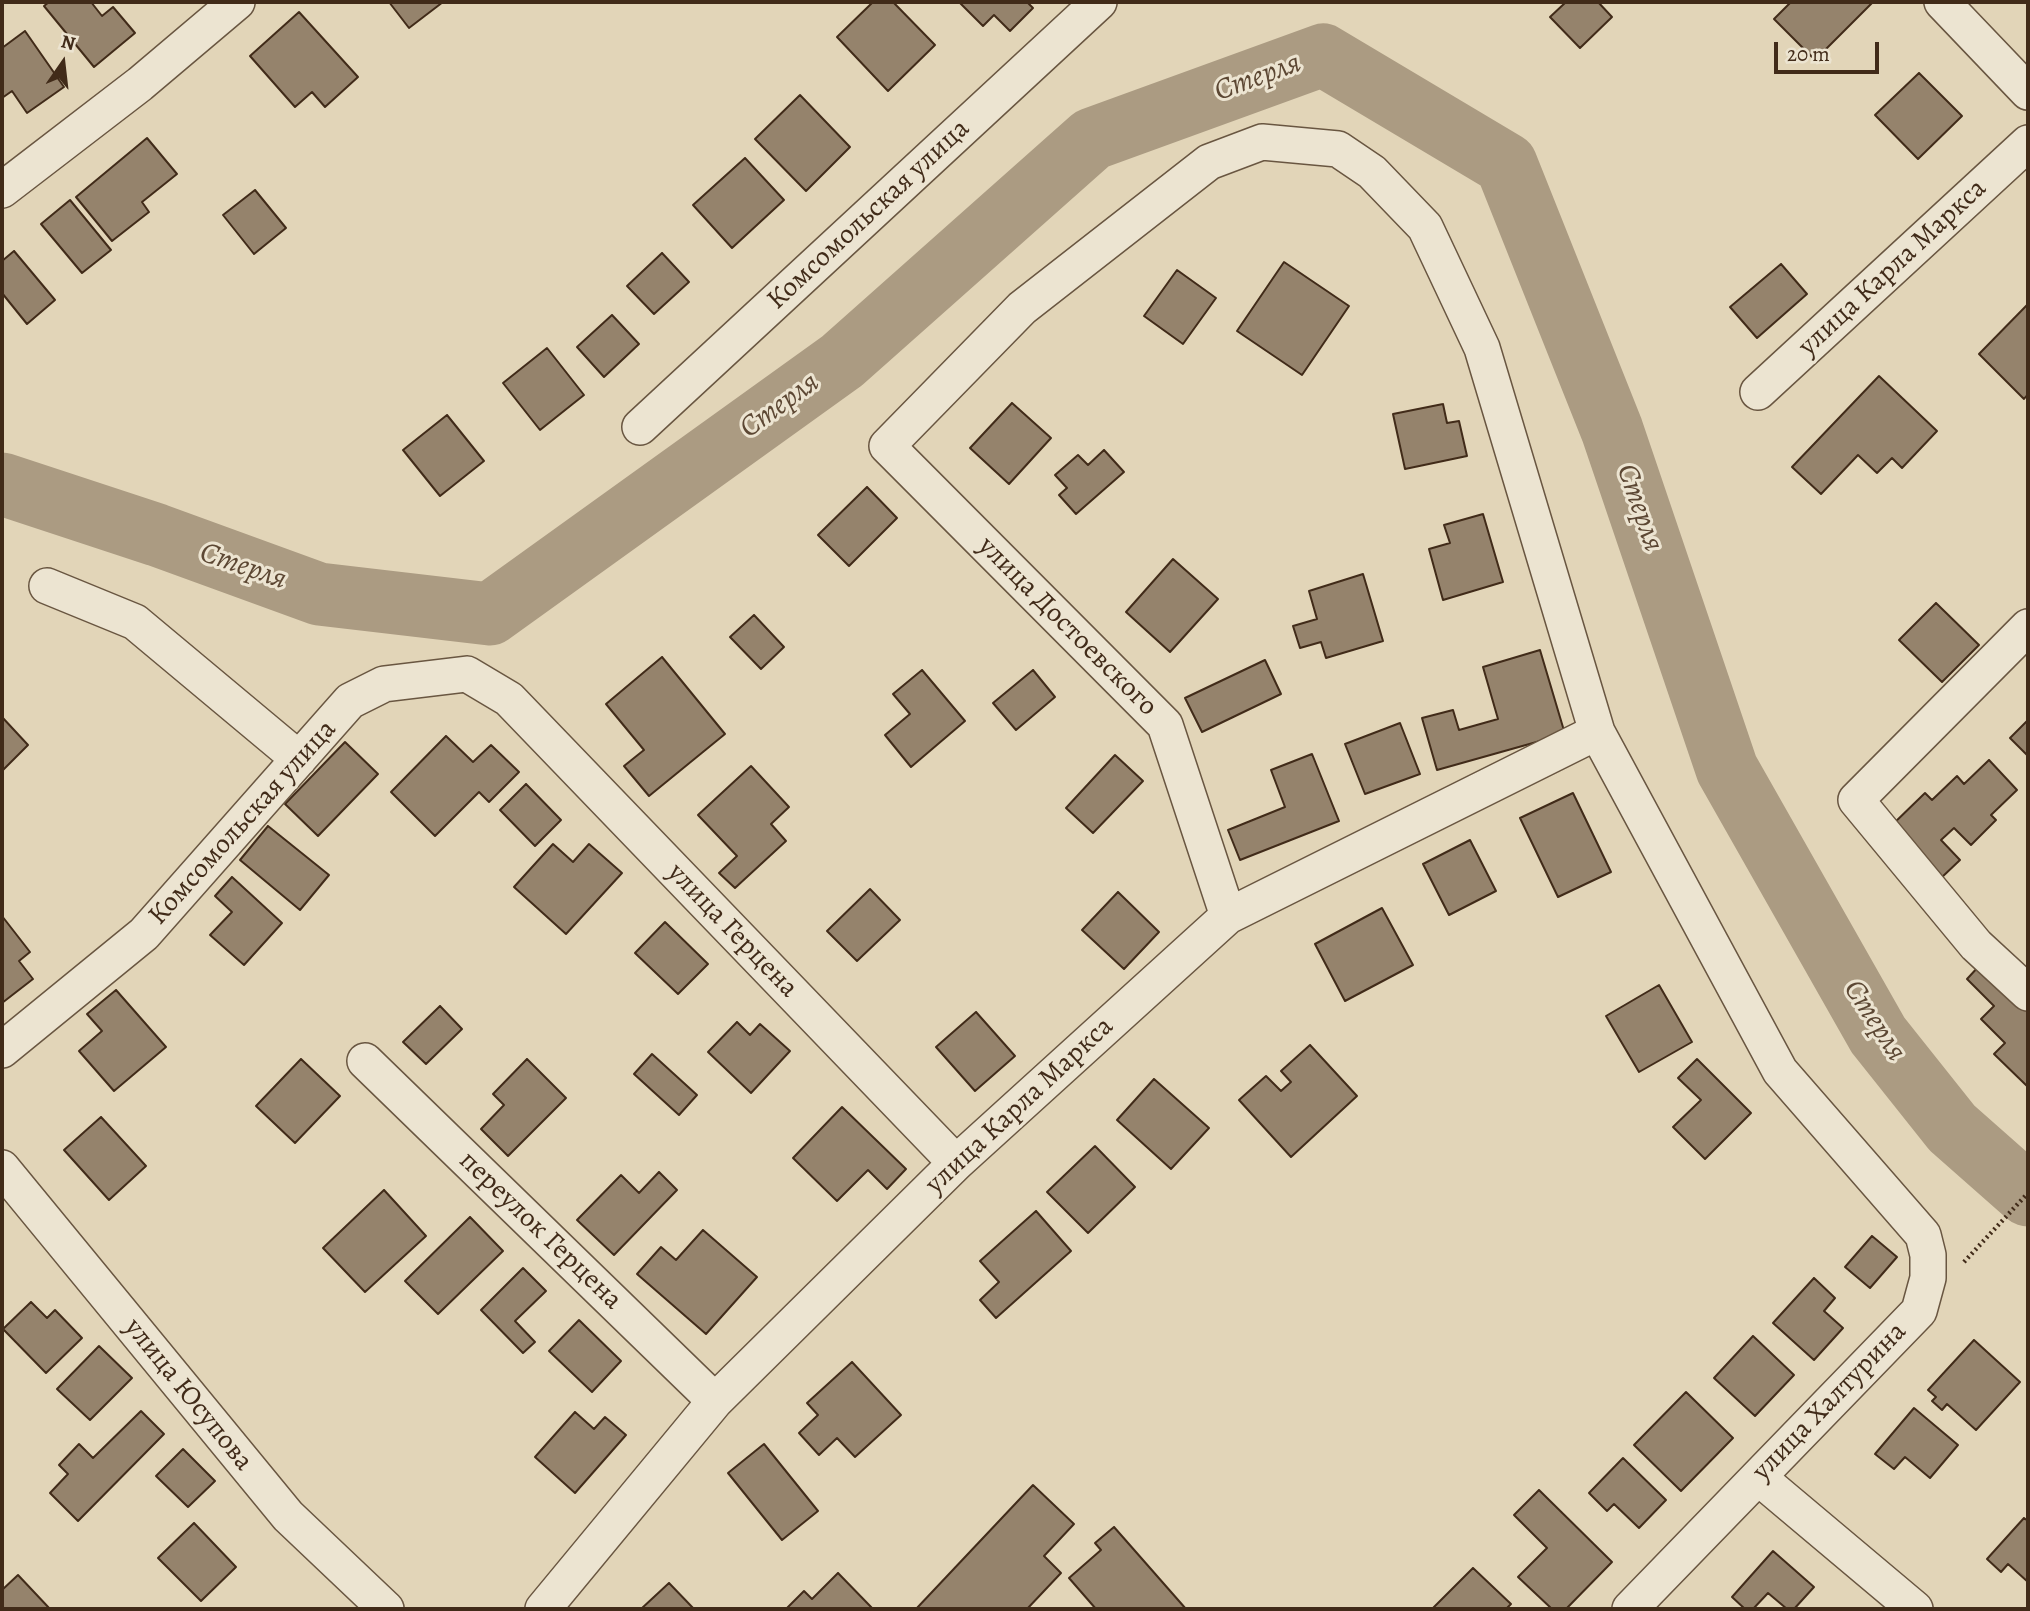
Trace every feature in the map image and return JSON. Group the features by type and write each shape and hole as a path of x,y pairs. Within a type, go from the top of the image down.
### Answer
{"street":[{"path":"2,190 140,84 237,2"},
{"name":"Комсомольская улица","path":"640,427 1098,2"},
{"path":"1942,2 2028,92"},
{"name":"улица Достоевского","path":"1228,915 1165,725 887,446 1022,308 1209,162 1262,142 1338,149 1372,172 1425,227 1482,348 1597,732"},
{"name":"улица Карла Маркса","path":"1758,392 2028,143"},
{"path":"47,586 135,622 299,759"},
{"path":"2028,627 1856,800 1976,945 2028,993"},
{"name":"Комсомольская улица","path":"2,1050 144,934 350,701 384,684 467,674 509,699"},
{"name":"улица Герцена","path":"509,699 956,1163"},
{"name":"улица Карла Маркса","path":"543,1609 715,1401 956,1163 1228,915 1597,732"},
{"name":"улица Халтурина","path":"1597,732 1780,1072 1923,1235 1928,1255 1928,1278 1919,1311 1630,1609"},
{"name":"переулок Герцена","path":"365,1061 715,1401"},
{"name":"улица Юсупова","path":"2,1168 288,1516 386,1609"},
{"path":"1758,1477 1914,1609"}],"path":[{"path":"1956,1272 2028,1193"}],"building":[{"path":"49,2 91,2 102,16 113,7 135,33 94,67 44,6"},
{"path":"389,2 443,2 409,28"},
{"path":"873,2 893,2 935,45 888,91 837,37"},
{"path":"959,2 1027,2 1033,8 1010,31 994,15 983,26"},
{"path":"1566,2 1598,2 1612,17 1580,48 1550,17"},
{"path":"1791,2 1873,2 1815,60 1774,19"},
{"path":"299,12 358,77 325,107 312,92 295,107 250,56"},
{"path":"25,31 64,87 27,113 12,91 2,98 2,48"},
{"path":"1919,73 1962,116 1918,159 1875,115"},
{"path":"800,95 850,147 806,191 755,139"},
{"path":"147,138 177,174 142,202 149,212 112,241 76,197"},
{"path":"745,158 784,200 732,248 693,205"},
{"path":"255,190 286,228 254,254 223,215"},
{"path":"70,200 111,250 82,273 41,224"},
{"path":"14,251 55,300 27,324 2,293 2,261"},
{"path":"662,253 689,282 654,314 627,286"},
{"path":"1284,262 1349,306 1302,375 1237,331"},
{"path":"1781,264 1807,294 1757,338 1730,307"},
{"path":"1177,270 1216,298 1183,344 1144,316"},
{"path":"2028,304 2028,394 2024,399 1979,354"},
{"path":"612,315 639,344 604,377 577,347"},
{"path":"547,348 584,395 540,430 503,383"},
{"path":"1879,376 1937,431 1902,468 1892,458 1877,473 1858,455 1821,494 1792,467"},
{"path":"1012,403 1051,438 1009,484 970,448"},
{"path":"1443,404 1447,423 1459,421 1467,456 1405,469 1393,414"},
{"path":"447,415 484,461 440,496 403,450"},
{"path":"1104,450 1124,472 1076,514 1059,495 1067,488 1055,475 1078,455 1088,465"},
{"path":"867,487 897,518 849,566 818,535"},
{"path":"1483,514 1503,582 1443,600 1429,549 1450,543 1444,525"},
{"path":"1173,559 1218,599 1170,652 1126,612"},
{"path":"1363,574 1383,641 1326,658 1321,642 1300,648 1293,626 1317,619 1309,591"},
{"path":"1936,603 1979,645 1942,682 1899,640"},
{"path":"754,615 784,647 761,669 730,637"},
{"path":"1540,650 1565,734 1437,770 1422,718 1453,710 1459,730 1498,719 1483,667"},
{"path":"662,657 725,734 649,796 624,766 644,750 606,704"},
{"path":"1265,660 1281,694 1202,732 1185,698"},
{"path":"922,670 965,721 911,767 885,735 910,714 893,694"},
{"path":"1033,670 1055,697 1016,730 993,703"},
{"path":"2,717 28,745 2,771"},
{"path":"2028,720 2028,756 2010,738"},
{"path":"1400,723 1420,774 1365,794 1345,744"},
{"path":"446,736 473,762 491,745 519,772 489,802 479,792 435,836 391,792"},
{"path":"345,742 378,774 318,836 285,804"},
{"path":"1312,754 1339,821 1240,860 1228,830 1285,807 1271,770"},
{"path":"1115,755 1143,781 1093,833 1066,808"},
{"path":"1989,760 2017,790 1991,815 1996,820 1971,845 1954,828 1941,840 1960,860 1940,879 1890,827 1925,793 1932,800 1957,776 1964,784"},
{"path":"751,766 789,807 771,824 786,841 735,888 719,873 737,856 698,815"},
{"path":"526,784 561,820 535,846 500,810"},
{"path":"1573,793 1611,872 1558,897 1520,818"},
{"path":"268,826 329,875 300,910 240,860"},
{"path":"1470,840 1496,891 1449,915 1423,864"},
{"path":"553,844 573,862 589,844 622,873 566,934 514,887"},
{"path":"232,877 282,923 244,965 210,935 232,912 215,896"},
{"path":"870,889 900,920 857,961 827,931"},
{"path":"1118,892 1159,932 1124,969 1082,930"},
{"path":"1382,908 1413,965 1345,1001 1315,944"},
{"path":"2,916 30,952 19,961 33,979 2,1003"},
{"path":"665,922 708,964 678,994 635,953"},
{"path":"1980,965 2028,1011 2028,1087 1994,1054 2005,1043 1981,1019 1994,1006 1967,979"},
{"path":"1659,985 1692,1042 1639,1072 1606,1016"},
{"path":"116,990 166,1047 114,1091 79,1051 102,1031 87,1014"},
{"path":"440,1006 462,1029 426,1064 403,1042"},
{"path":"976,1012 1015,1056 975,1091 936,1047"},
{"path":"737,1022 750,1035 760,1024 790,1051 751,1093 708,1052"},
{"path":"1310,1045 1357,1096 1291,1157 1239,1100 1266,1076 1281,1091 1291,1082 1281,1071"},
{"path":"652,1054 697,1095 679,1115 634,1074"},
{"path":"301,1059 340,1096 295,1143 256,1106"},
{"path":"527,1059 566,1098 508,1156 481,1129 504,1105 493,1094"},
{"path":"1697,1059 1751,1113 1705,1159 1673,1127 1701,1100 1678,1078"},
{"path":"1154,1079 1209,1128 1171,1169 1117,1120"},
{"path":"842,1107 906,1169 887,1189 868,1170 837,1201 793,1158"},
{"path":"101,1117 146,1166 109,1200 64,1150"},
{"path":"1095,1146 1135,1187 1088,1233 1047,1192"},
{"path":"659,1172 677,1190 614,1255 577,1220 621,1175 639,1193"},
{"path":"384,1190 426,1236 365,1292 323,1248"},
{"path":"1036,1211 1071,1251 996,1318 980,1300 999,1282 980,1261"},
{"path":"470,1217 503,1251 438,1314 405,1281"},
{"path":"703,1230 757,1277 706,1334 637,1274 661,1247 676,1260"},
{"path":"1872,1236 1897,1257 1870,1288 1845,1267"},
{"path":"523,1268 546,1291 515,1321 535,1342 523,1353 481,1310"},
{"path":"1814,1278 1835,1298 1824,1311 1843,1328 1814,1360 1773,1323"},
{"path":"31,1302 47,1318 55,1310 82,1338 46,1373 3,1329"},
{"path":"579,1320 621,1361 592,1392 549,1351"},
{"path":"1753,1336 1794,1375 1755,1416 1714,1378"},
{"path":"1974,1340 2020,1382 1976,1430 1947,1404 1942,1410 1932,1401 1936,1397 1928,1390"},
{"path":"99,1346 132,1378 90,1420 57,1389"},
{"path":"852,1362 901,1415 855,1457 837,1438 819,1455 799,1433 818,1415 807,1403"},
{"path":"1686,1392 1733,1438 1681,1491 1634,1445"},
{"path":"1914,1408 1958,1445 1930,1478 1905,1457 1894,1469 1875,1454"},
{"path":"141,1411 164,1434 78,1521 50,1493 68,1474 59,1465 79,1444 93,1458"},
{"path":"575,1412 594,1429 605,1417 626,1435 575,1493 535,1457"},
{"path":"764,1444 818,1511 782,1540 728,1473"},
{"path":"183,1449 215,1481 188,1507 156,1476"},
{"path":"1623,1458 1666,1500 1639,1528 1614,1504 1607,1511 1589,1493"},
{"path":"1033,1485 1074,1524 1044,1556 1061,1573 1027,1609 916,1609"},
{"path":"1539,1490 1612,1562 1566,1609 1552,1609 1518,1577 1547,1548 1514,1515"},
{"path":"2024,1518 2028,1521 2028,1582 2008,1564 2001,1572 1987,1559"},
{"path":"194,1523 236,1567 201,1601 158,1558"},
{"path":"1114,1527 1186,1609 1096,1609 1069,1578 1101,1550 1095,1543"},
{"path":"1773,1551 1814,1587 1794,1609 1787,1609 1768,1593 1753,1609 1745,1609 1732,1597"},
{"path":"1473,1568 1511,1604 1506,1609 1432,1609"},
{"path":"838,1573 873,1609 786,1609 804,1591 812,1599"},
{"path":"18,1575 50,1609 2,1609 2,1590"},
{"path":"669,1583 694,1609 641,1609"}],"waterway":[{"name":"Стерля","path":"2,484 157,535 319,594 490,614 842,361 1092,139 1323,55 1506,164 1612,430 1727,769 1878,1035 1952,1128 2028,1195"}]}
